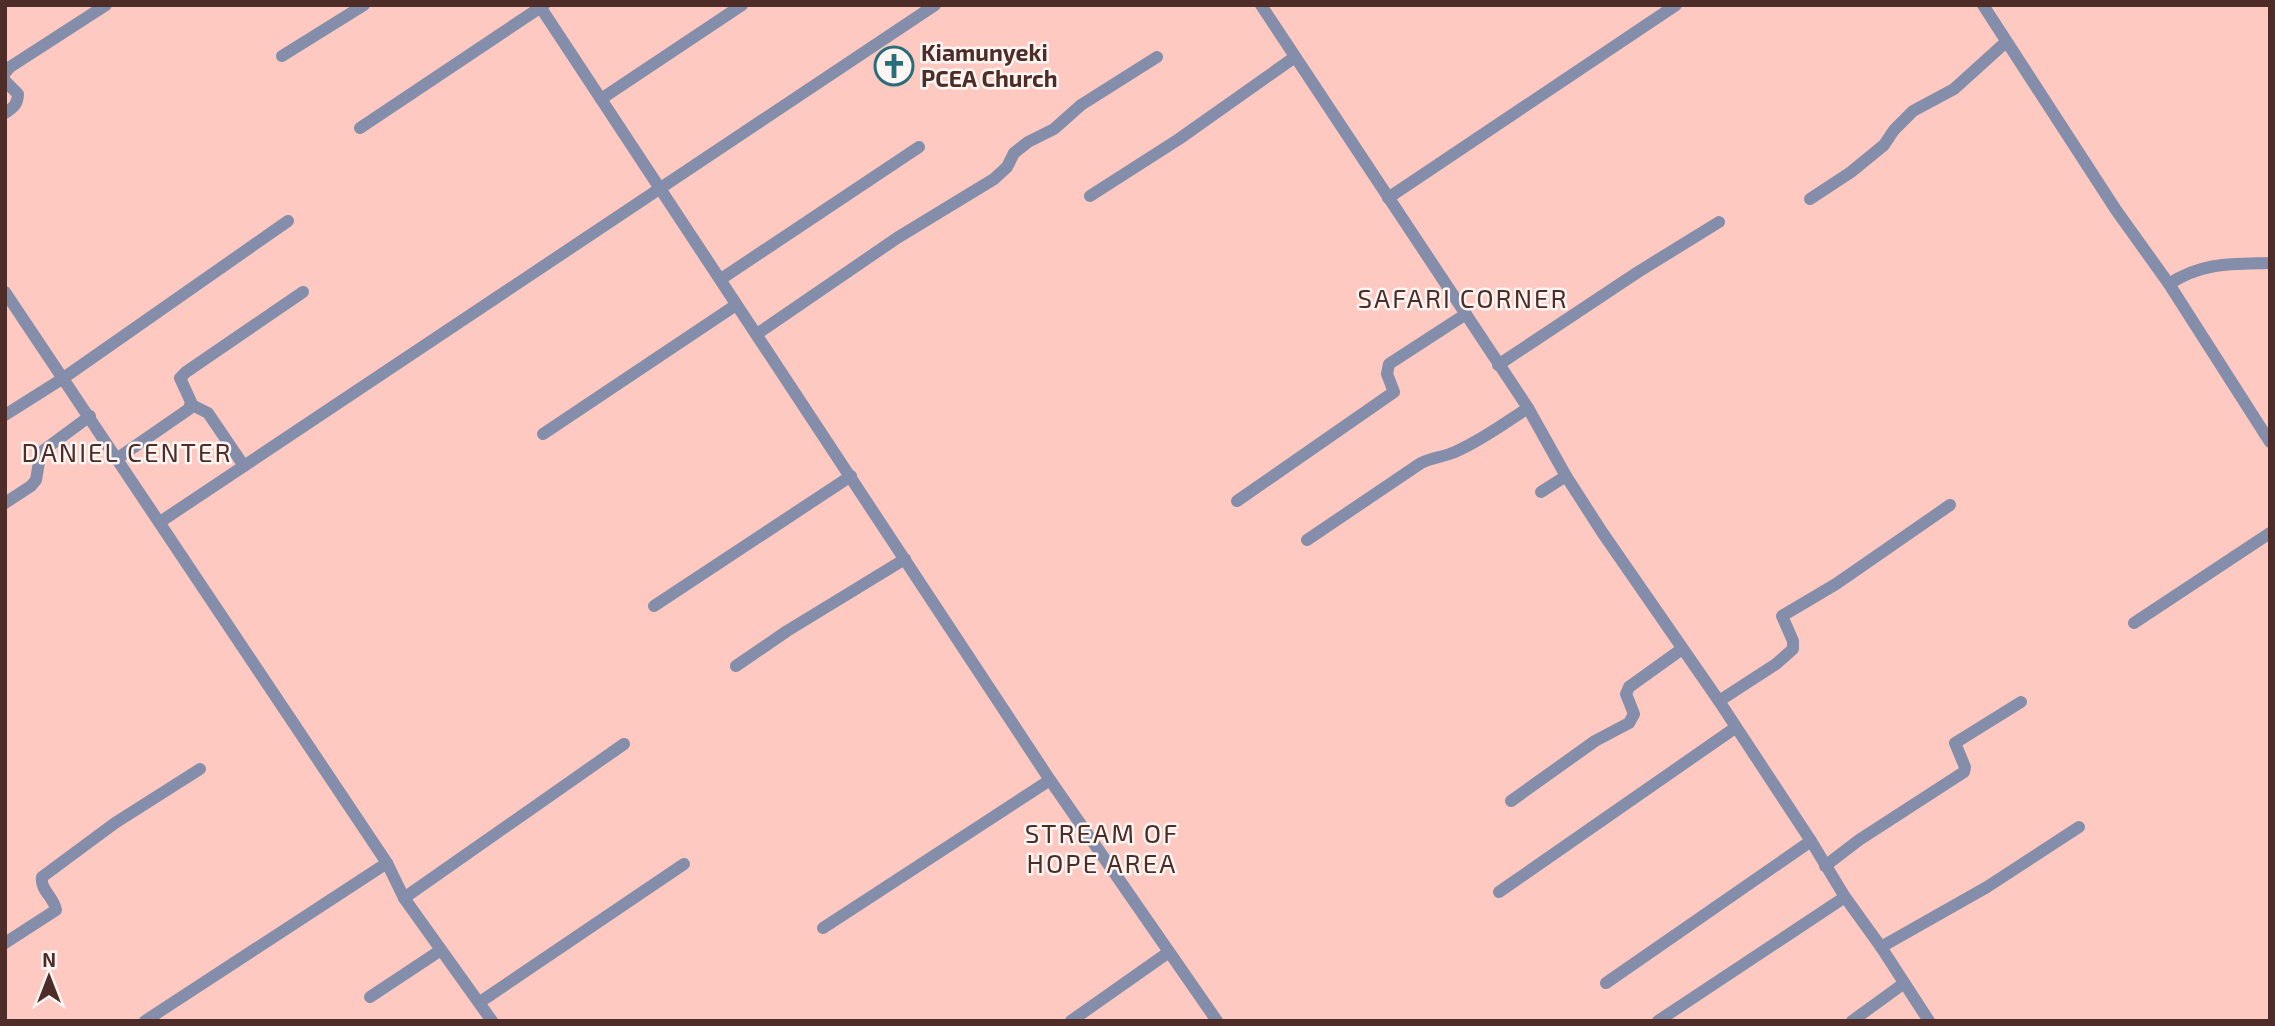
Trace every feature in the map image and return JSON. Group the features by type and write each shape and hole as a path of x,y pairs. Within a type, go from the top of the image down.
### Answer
{"street":[{"path":"5,73 10,67 106,5"},
{"path":"282,56 364,5"},
{"path":"601,99 742,5"},
{"path":"160,522 935,5"},
{"path":"1261,5 1528,408 1566,476 1719,701 1811,841 1844,897 1881,947 1929,1021"},
{"path":"1388,198 1676,5"},
{"path":"1983,5 2116,211 2169,284 2270,442"},
{"path":"360,128 541,6 1051,780 1217,1021"},
{"path":"1810,199 1851,172 1884,145 1894,130 1913,111 1954,89 2006,42"},
{"path":"757,334 897,238 994,179 1007,167 1014,153 1028,142 1054,129 1081,105 1157,57"},
{"path":"1090,196 1180,139 1295,57"},
{"path":"5,81 18,94 18,98 15,105 5,113"},
{"path":"721,279 919,147"},
{"path":"5,415 62,379 288,221"},
{"path":"1498,365 1719,222"},
{"path":"2169,284 2185,273 2202,268 2230,263 2270,263"},
{"path":"5,292 10,309 90,416 387,863 404,898 492,1021"},
{"path":"244,466 208,413 192,405 185,384 180,378 303,292"},
{"path":"542,434 736,305"},
{"path":"1237,500 1394,392 1387,374 1389,364 1466,314"},
{"path":"118,458 192,405"},
{"path":"1307,540 1421,463 1431,458 1446,456 1477,441 1528,408"},
{"path":"5,503 36,480 44,450 90,416"},
{"path":"654,606 851,476"},
{"path":"1541,492 1566,476"},
{"path":"1719,701 1776,664 1793,649 1793,641 1782,616 1836,584 1950,505"},
{"path":"2134,623 2270,533"},
{"path":"736,666 787,631 905,559"},
{"path":"1511,801 1595,741 1629,723 1634,714 1626,694 1629,687 1682,649"},
{"path":"1825,866 1859,840 1964,772 1965,767 1955,743 2021,702"},
{"path":"1499,892 1735,728"},
{"path":"404,898 624,744"},
{"path":"5,943 56,910 55,904 41,884 42,877 115,823 200,769"},
{"path":"823,928 1051,780"},
{"path":"1881,947 1987,887 2079,827"},
{"path":"1606,983 1811,841"},
{"path":"145,1021 387,863"},
{"path":"480,1002 684,864"},
{"path":"1658,1021 1844,897"},
{"path":"370,997 441,950"},
{"path":"1071,1021 1169,953"},
{"path":"1852,1021 1903,984"}],"place":[{"name":"Kiamunyeki PCEA Church","path":"894,66"}],"district":[{"name":"SAFARI CORNER","path":"1463,299"},
{"name":"DANIEL CENTER","path":"127,453"},
{"name":"STREAM OF HOPE AREA","path":"1102,849"}]}
